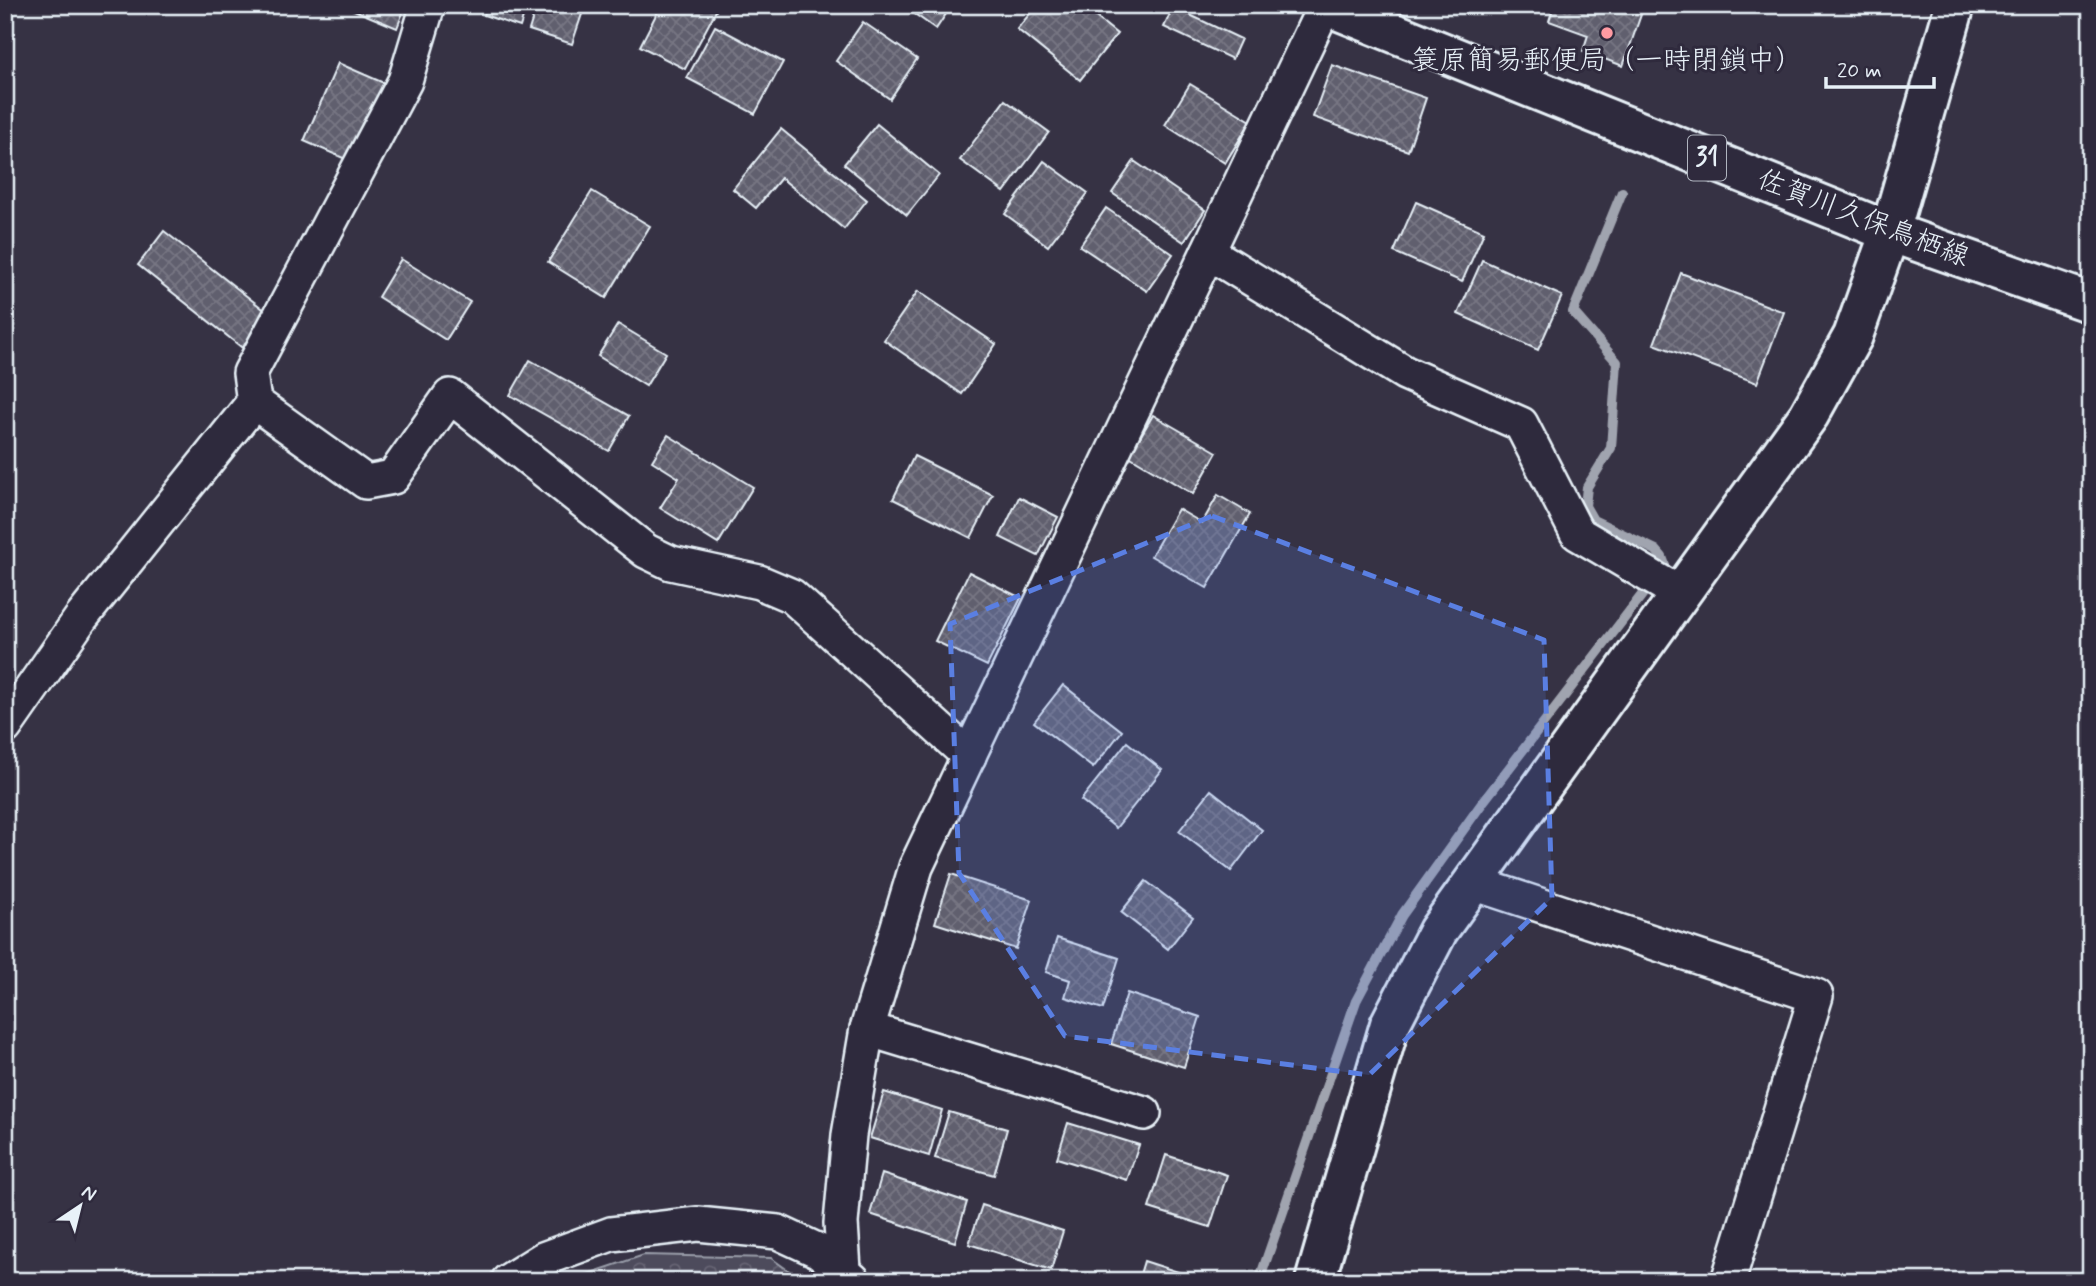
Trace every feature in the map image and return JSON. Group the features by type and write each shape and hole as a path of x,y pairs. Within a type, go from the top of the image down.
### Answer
{"street":[{"path":"428,5 405,80 250,373 254,401 366,482 393,477 450,396 646,551 671,563 759,582 792,597 829,627 969,756"},
{"path":"849,1275 841,1223 849,1135 867,1029 916,867 1325,5"},
{"name":"佐賀川久保鳥栖線","path":"1325,5 1890,232 2091,303"},
{"path":"1315,1281 1390,1024 1438,931 1809,415 1853,336 1890,232 1955,5"},
{"path":"1208,252 1405,373 1521,424 1577,533 1679,593"},
{"path":"5,727 81,618 254,401"},
{"path":"1473,883 1816,996 1728,1281"},
{"path":"867,1029 1144,1113"},
{"path":"508,1281 543,1259 611,1234 698,1224 778,1232 819,1251 849,1275"}],"highlighted area":[{"path":"1212,516 1544,640 1552,898 1369,1075 1065,1036 959,873 950,624"}],"green space":[{"path":"644,1255 771,1258 803,1281 567,1281"}],"building":[{"path":"342,5 406,5 397,28"},
{"path":"487,5 527,5 520,27 484,15"},
{"path":"537,5 585,5 572,44 529,30"},
{"path":"661,5 719,5 685,69 640,46"},
{"path":"902,5 952,5 936,29"},
{"path":"1037,5 1081,5 1117,34 1080,80 1017,29"},
{"path":"1554,5 1644,6 1623,66 1583,51 1588,35 1549,21"},
{"path":"1173,7 1241,39 1232,59 1164,27"},
{"path":"863,22 917,59 890,99 836,61"},
{"path":"715,26 783,62 755,114 687,78"},
{"path":"338,63 384,83 350,161 304,141"},
{"path":"1332,65 1426,98 1408,151 1313,117"},
{"path":"1190,84 1251,121 1225,163 1165,125"},
{"path":"1005,100 1049,132 1004,192 960,160"},
{"path":"877,124 939,175 907,215 844,164"},
{"path":"781,129 867,200 844,229 781,178 756,208 733,189"},
{"path":"1044,161 1088,193 1048,246 1005,214"},
{"path":"1134,161 1205,210 1184,242 1112,193"},
{"path":"592,191 650,226 606,298 548,262"},
{"path":"1416,202 1484,232 1462,282 1394,252"},
{"path":"1106,208 1173,254 1147,291 1080,246"},
{"path":"164,231 272,316 245,350 138,265"},
{"path":"401,259 470,302 446,340 378,297"},
{"path":"1482,260 1562,296 1538,350 1458,314"},
{"path":"1681,273 1784,312 1757,383 1654,344"},
{"path":"918,291 996,344 962,394 884,340"},
{"path":"618,324 666,353 646,386 598,356"},
{"path":"530,360 629,416 609,451 510,395"},
{"path":"1153,415 1217,452 1193,494 1129,456"},
{"path":"668,435 753,487 718,544 660,508 679,478 652,461"},
{"path":"914,456 993,495 971,538 893,499"},
{"path":"1218,495 1250,514 1207,588 1151,556 1178,509 1202,523"},
{"path":"1019,497 1058,517 1038,556 1000,537"},
{"path":"969,572 1021,598 987,666 935,641"},
{"path":"1063,685 1122,731 1093,768 1034,722"},
{"path":"1127,742 1162,770 1116,828 1081,800"},
{"path":"1211,790 1262,830 1231,871 1179,831"},
{"path":"951,874 1032,900 1016,949 935,923"},
{"path":"1146,881 1193,917 1168,949 1121,912"},
{"path":"1057,938 1119,958 1103,1009 1065,997 1070,980 1046,972"},
{"path":"1127,993 1200,1017 1184,1067 1111,1044"},
{"path":"884,1092 942,1110 929,1156 870,1138"},
{"path":"949,1112 1007,1129 994,1175 935,1158"},
{"path":"1068,1123 1139,1145 1127,1180 1057,1158"},
{"path":"1166,1155 1227,1175 1210,1227 1149,1208"},
{"path":"882,1174 967,1202 955,1242 870,1214"},
{"path":"982,1205 1063,1231 1051,1270 969,1244"},
{"path":"1144,1261 1206,1281 1138,1281"}],"waterway":[{"path":"1259,1281 1356,1001 1402,915 1483,802 1665,565 1656,550 1593,520 1585,506 1587,487 1611,448 1617,362 1573,312 1622,192"}],"place":[{"name":"簑原簡易郵便局（一時閉鎖中）","path":"1607,33"}]}
